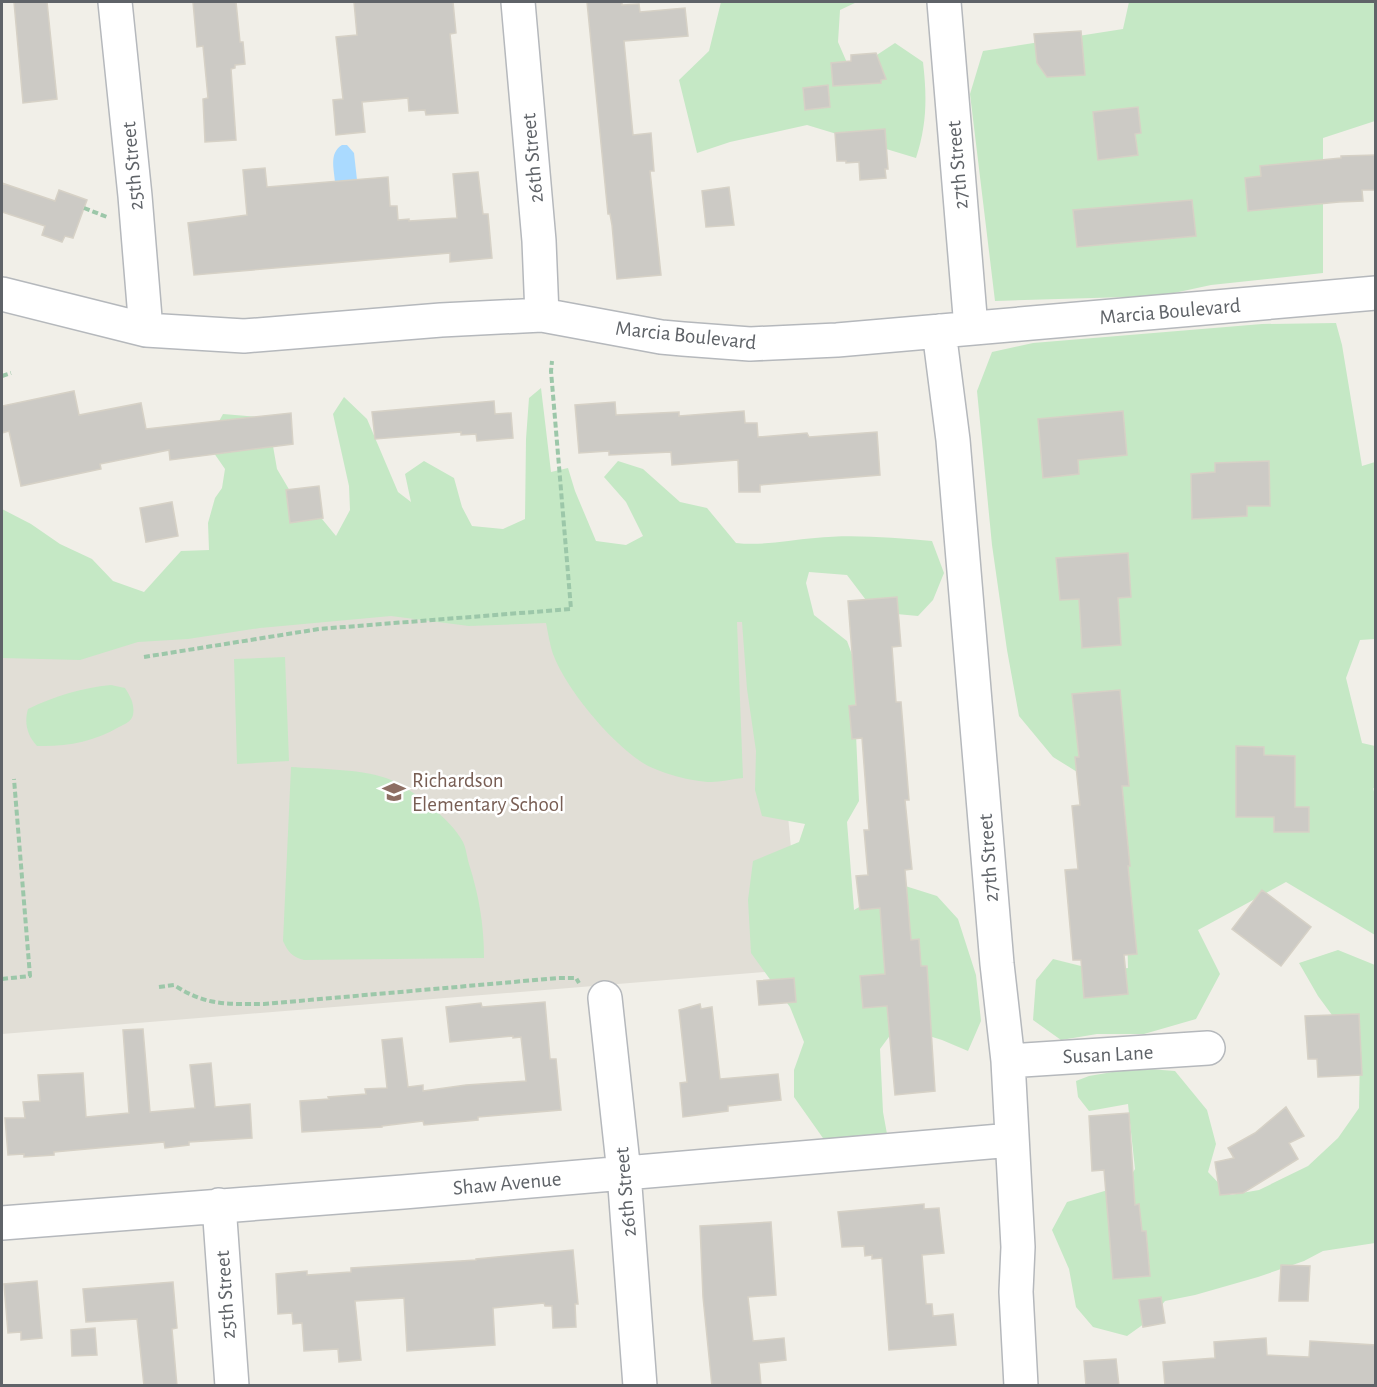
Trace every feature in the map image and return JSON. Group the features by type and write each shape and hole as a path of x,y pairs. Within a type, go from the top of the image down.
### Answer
{"street":[{"name":"25th Street","path":"116,2 146,330"},
{"name":"26th Street","path":"518,2 538,230 542,315"},
{"name":"27th Street","path":"944,2 971,328"},
{"name":"Marcia Boulevard","path":"2,294 146,330 244,336 441,320 542,315 661,337 750,344 837,340 1376,293"},
{"name":"27th Street","path":"939,331 953,440 995,951 1008,1061 1018,1247 1016,1292 1021,1386"},
{"name":"26th Street","path":"594,992 624,1173 640,1386"},
{"name":"Susan Lane","path":"1008,1061 1208,1048"},
{"name":"Shaw Avenue","path":"2,1223 1012,1140"},
{"name":"25th Street","path":"219,1205 232,1386"}],"path":[{"path":"84,208 111,218"},
{"path":"144,657 319,629 571,609 552,361"},
{"path":"2,376 11,374"},
{"path":"2,979 30,976 14,779"},
{"path":"159,987 174,985 193,997 224,1005 264,1004 558,978 576,978 594,992"}],"shaded area":[{"name":"Richardson Elementary School","path":"767,586 802,969 2,1034 2,616"}],"green space":[{"path":"721,2 857,2 840,10 838,42 851,72 895,43 923,62 925,110 916,158 807,125 730,142 697,153 679,80 709,51"},
{"path":"1129,2 1375,2 1375,121 1323,138 1323,273 1211,285 1160,296 995,301 970,94 983,51 1123,29"},
{"path":"1336,323 1342,345 1362,466 1375,462 1375,639 1360,640 1346,678 1362,743 1375,746 1375,789 1373,788 1376,799 1375,935 1286,882 1198,930 1220,974 1196,1019 1144,1034 1097,1034 1061,1040 1033,1020 1036,980 1053,959 1101,971 1128,968 1124,801 1053,757 1019,716 992,545 977,391 992,352 1033,343 1262,324"},
{"path":"541,388 551,472 568,468 596,541 626,545 643,536 626,502 604,477 618,461 643,469 680,502 707,508 736,543 766,543 844,536 932,541 944,573 933,600 918,616 875,612 847,575 809,572 806,583 814,615 847,641 854,660 859,801 847,822 854,910 899,884 937,896 958,919 976,975 981,1021 968,1051 897,1026 880,1049 883,1112 887,1134 859,1149 830,1148 794,1097 794,1070 804,1042 790,1007 751,953 748,900 753,861 799,842 805,824 762,816 755,790 756,751 747,689 742,622 737,622 743,778 715,782 684,778 655,769 640,761 615,740 578,698 559,668 553,654 546,623 469,626 391,616 260,628 188,639 138,642 80,660 2,658 2,509 31,524 60,544 92,559 113,581 144,592 181,551 209,550 208,523 215,498 222,488 225,469 207,443 223,414 258,417 273,446 277,469 297,503 322,519 336,536 350,510 349,486 333,414 344,397 367,419 398,492 411,502 405,474 424,461 454,478 462,507 472,526 503,529 525,519 529,398"},
{"path":"285,657 289,761 237,764 234,659"},
{"path":"111,685 125,688 130,697 133,711 128,722 100,736 79,743 37,746 26,724 28,709 68,693"},
{"path":"291,767 352,771 386,778 406,788 440,814 457,833 465,847 480,911 484,958 304,960 291,954 283,941"},
{"path":"1338,950 1375,965 1375,1243 1323,1251 1304,1261 1258,1277 1165,1301 1148,1321 1127,1336 1093,1327 1076,1307 1069,1269 1052,1230 1067,1202 1125,1185 1135,1169 1128,1104 1089,1111 1078,1097 1076,1081 1089,1076 1136,1068 1175,1071 1207,1110 1216,1144 1208,1172 1230,1195 1259,1190 1308,1166 1338,1138 1359,1108 1360,1053 1318,996 1299,963"}],"water":[{"path":"342,145 347,145 354,153 357,180 335,182 334,157 335,152"}],"building":[{"path":"14,2 47,2 57,99 23,103"},
{"path":"193,2 236,2 245,64 235,65 235,68 231,69 236,140 205,142 203,99 208,98 203,46 197,47"},
{"path":"354,2 453,2 456,33 450,34 458,113 426,115 425,110 409,111 408,98 362,102 365,132 336,135 333,100 343,99 336,37 357,35"},
{"path":"587,2 639,4 640,12 685,8 688,36 624,41 633,135 651,133 654,171 650,171 661,275 617,279 612,225 610,214 608,214"},
{"path":"1081,31 1085,75 1047,77 1037,63 1034,34"},
{"path":"876,53 886,79 881,80 881,83 833,86 831,63 851,61 851,55"},
{"path":"828,85 830,107 805,110 803,88"},
{"path":"1138,107 1141,133 1135,134 1138,155 1098,160 1093,112"},
{"path":"885,129 888,169 885,169 886,178 860,180 859,162 837,161 835,133"},
{"path":"1376,155 1376,190 1362,190 1363,201 1248,211 1245,178 1261,176 1260,166 1341,158 1341,156"},
{"path":"265,168 267,187 388,177 390,206 397,206 398,220 409,219 409,221 457,218 453,174 478,172 483,214 488,214 492,258 450,262 450,253 194,275 188,223 247,215 243,170"},
{"path":"2,183 55,201 59,190 87,200 73,238 65,236 62,242 42,235 45,226 2,212"},
{"path":"729,187 734,225 706,227 702,191"},
{"path":"1192,200 1196,236 1077,247 1073,210"},
{"path":"74,391 79,415 141,403 146,429 291,413 293,444 170,460 169,450 100,464 101,469 21,486 9,431 2,433 2,406"},
{"path":"494,401 495,414 511,413 513,438 477,441 476,434 461,435 461,432 375,439 372,412"},
{"path":"615,402 616,415 679,412 679,416 744,411 745,423 757,423 758,437 807,433 809,437 877,432 880,475 760,485 760,492 739,492 738,460 672,465 671,452 609,455 609,451 579,453 575,405"},
{"path":"1123,411 1127,455 1078,460 1079,474 1043,478 1038,419"},
{"path":"1269,461 1270,506 1247,506 1247,516 1192,519 1191,474 1215,472 1215,463"},
{"path":"319,486 323,518 290,523 286,490"},
{"path":"172,502 178,536 146,542 140,508"},
{"path":"1128,553 1131,597 1118,598 1121,645 1082,648 1079,599 1060,600 1056,558"},
{"path":"897,597 901,646 892,647 896,702 901,702 909,800 905,800 912,869 905,870 911,940 919,939 921,966 927,966 935,1091 895,1095 887,1006 863,1008 860,976 885,974 880,908 860,910 856,876 868,875 864,830 869,830 862,738 852,739 849,706 856,705 848,601"},
{"path":"1120,690 1129,786 1122,786 1137,954 1124,955 1128,994 1084,998 1081,960 1073,960 1065,870 1078,869 1072,806 1080,805 1075,757 1079,757 1072,694"},
{"path":"1236,746 1264,747 1264,755 1295,756 1295,807 1309,807 1309,832 1274,832 1274,817 1236,817"},
{"path":"1262,890 1311,927 1281,966 1232,929"},
{"path":"794,978 796,1002 759,1005 757,981"},
{"path":"545,1002 550,1059 556,1059 561,1110 478,1117 478,1120 424,1125 423,1121 382,1127 302,1132 300,1101 366,1094 365,1089 387,1088 382,1040 402,1038 408,1087 423,1085 423,1091 466,1085 526,1081 521,1037 450,1042 446,1007 481,1003 482,1007"},
{"path":"700,1004 701,1009 712,1007 720,1079 778,1074 781,1100 728,1106 728,1111 683,1117 680,1083 687,1082 679,1010"},
{"path":"1359,1014 1362,1075 1318,1077 1317,1059 1308,1059 1305,1016"},
{"path":"143,1029 150,1112 195,1108 190,1065 211,1063 215,1107 250,1104 252,1138 189,1142 189,1145 165,1148 164,1142 54,1152 54,1155 24,1157 24,1154 8,1155 5,1118 25,1118 23,1102 40,1101 38,1075 83,1073 86,1117 129,1113 123,1030"},
{"path":"1286,1107 1304,1136 1289,1143 1298,1159 1243,1193 1220,1195 1215,1162 1234,1158 1228,1148 1255,1133"},
{"path":"1129,1113 1135,1205 1139,1204 1142,1231 1146,1231 1150,1276 1113,1279 1104,1170 1092,1171 1089,1116"},
{"path":"924,1204 924,1209 939,1208 944,1253 922,1255 926,1304 932,1304 933,1316 953,1314 956,1345 889,1350 882,1258 872,1259 872,1255 865,1256 864,1246 842,1247 838,1212"},
{"path":"771,1222 776,1295 748,1297 753,1341 784,1338 786,1360 759,1363 761,1386 712,1386 703,1297 700,1226"},
{"path":"573,1250 578,1304 575,1304 576,1327 553,1328 552,1306 545,1306 544,1303 493,1308 495,1345 407,1351 404,1298 355,1301 361,1360 339,1362 338,1349 304,1351 302,1323 293,1324 292,1313 278,1314 276,1274 307,1271 307,1275 351,1272 351,1268 476,1260"},
{"path":"1281,1265 1310,1266 1308,1301 1279,1301"},
{"path":"37,1281 42,1338 21,1340 21,1332 8,1333 4,1284"},
{"path":"173,1282 177,1328 172,1329 177,1386 144,1386 137,1319 86,1322 83,1289"},
{"path":"1161,1297 1165,1323 1143,1327 1139,1300"},
{"path":"95,1328 97,1355 72,1356 71,1330"},
{"path":"1266,1338 1267,1355 1309,1357 1310,1341 1376,1345 1376,1386 1165,1386 1163,1362 1215,1358 1214,1342"},
{"path":"1116,1359 1119,1386 1086,1386 1084,1361"}],"place":[{"name":"Richardson Elementary School","path":"394,792"}]}
